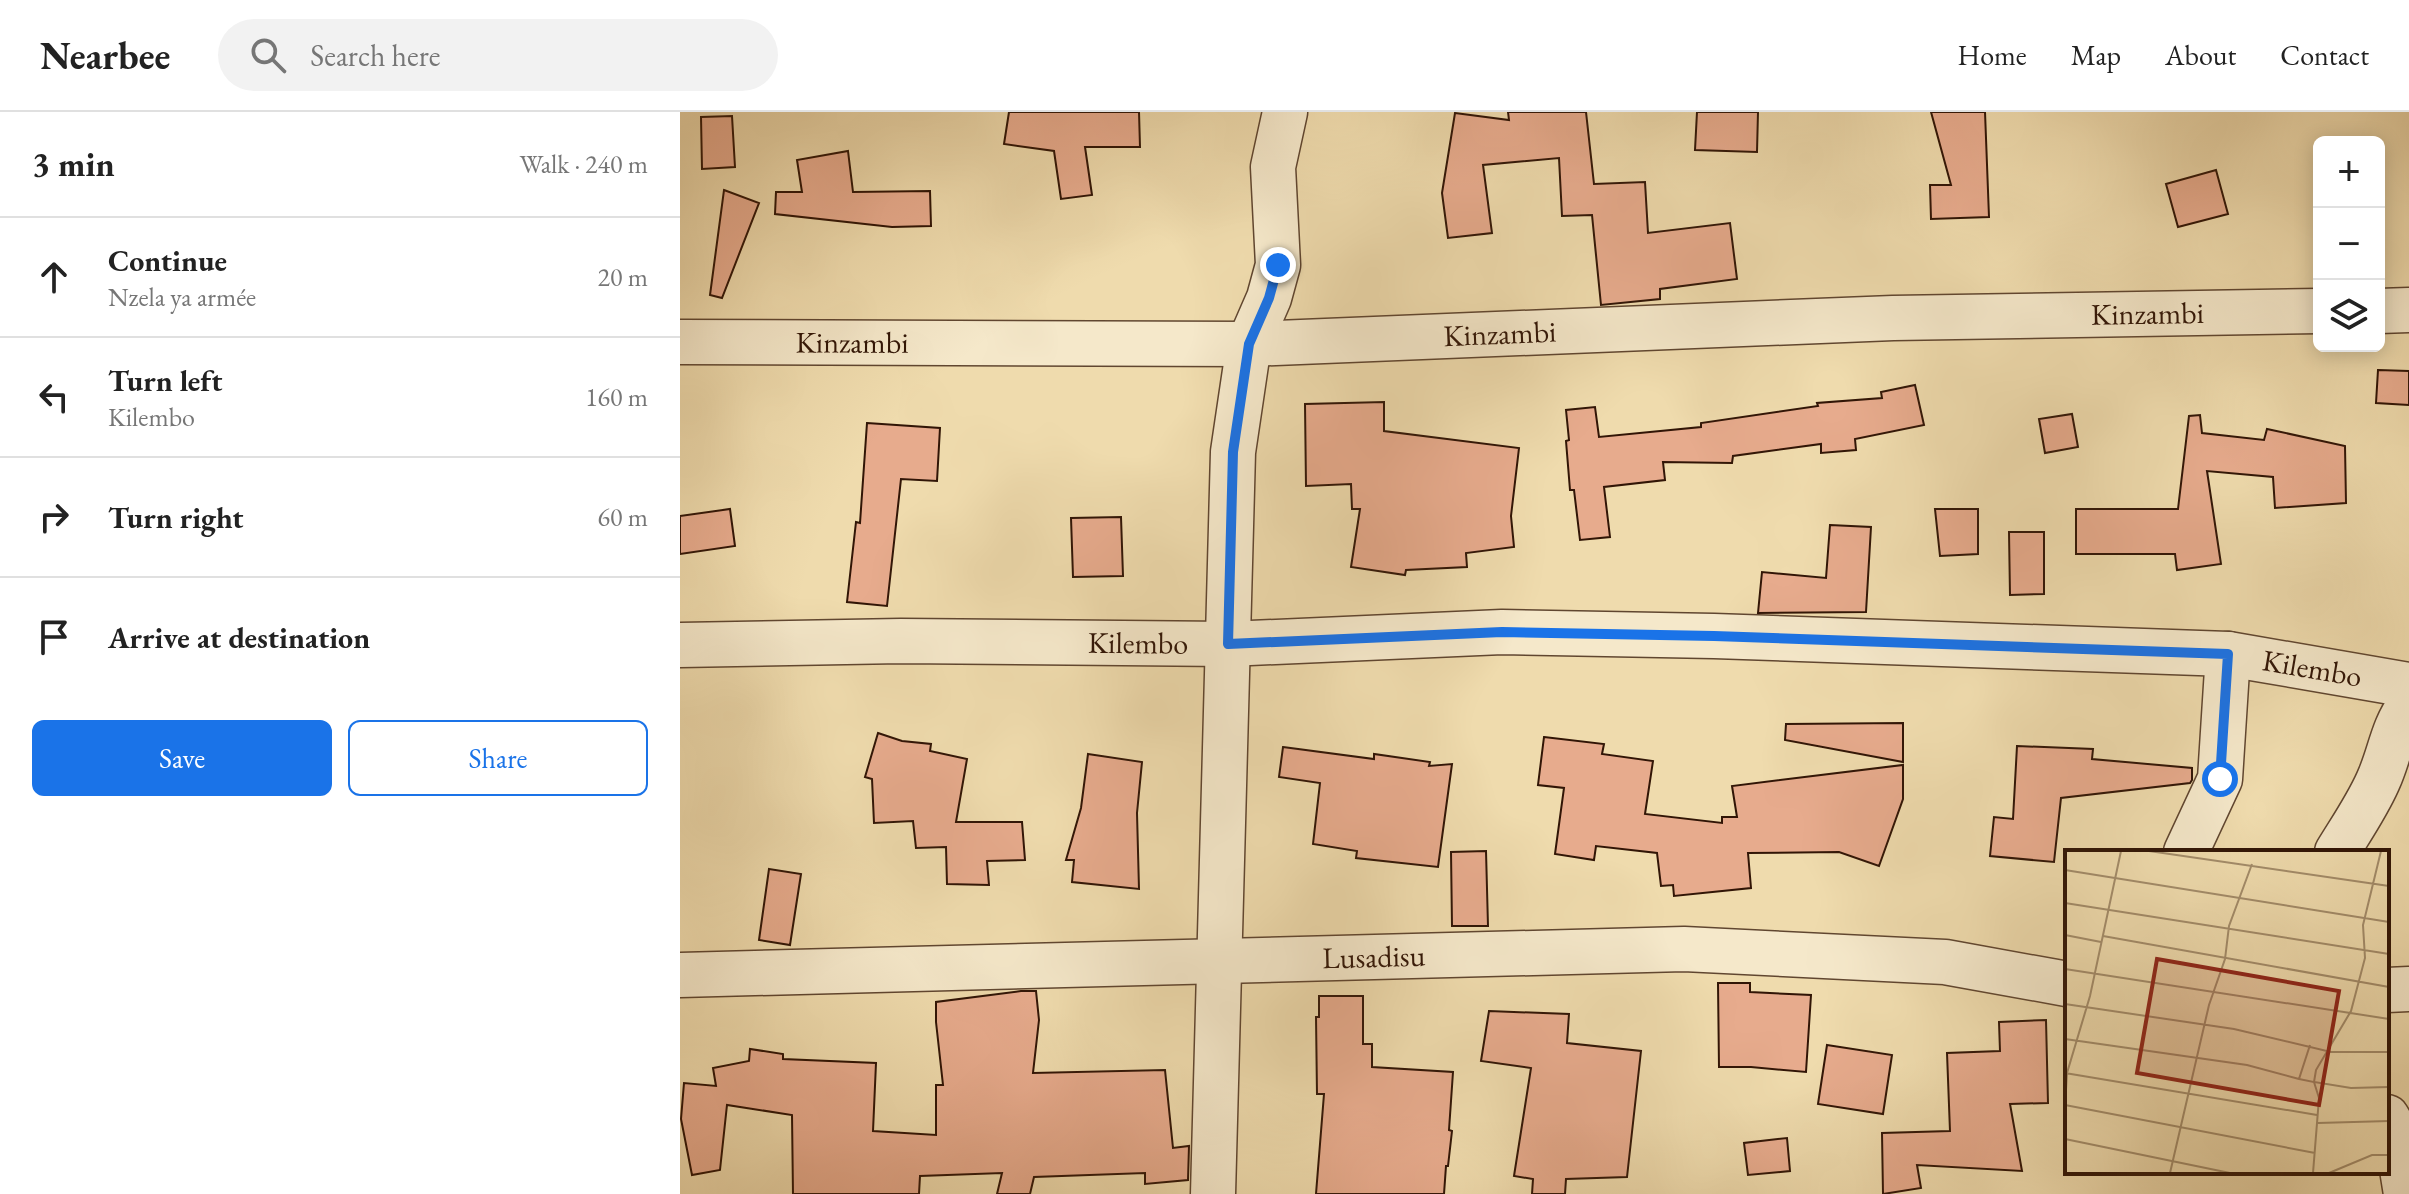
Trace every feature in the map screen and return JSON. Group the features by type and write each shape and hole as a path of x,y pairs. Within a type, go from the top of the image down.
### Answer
{"street":[{"path":"1213,1194 1233,452 1249,344 1269,298 1278,265 1273,167 1285,112"},
{"path":"2385,311 2409,310"},
{"name":"Kinzambi","path":"680,342 1249,344 1893,318 2313,311"},
{"name":"Kilembo","path":"680,645 901,641 1228,644 1502,632 1714,636 2228,654 2409,685"},
{"path":"2187,850 2220,779 2228,654"},
{"path":"2338,850 2378,783 2396,728 2409,706"},
{"name":"Lusadisu","path":"680,975 1684,949 1945,962 2065,984"},
{"path":"2389,990 2409,989"},
{"path":"2389,1120 2396,1132 2406,1194"}],"building":[{"path":"1009,112 1139,112 1140,147 1085,147 1092,195 1061,199 1054,151 1004,144"},
{"path":"1508,112 1586,112 1594,184 1645,182 1648,233 1730,223 1737,279 1660,289 1660,299 1601,305 1592,215 1562,216 1559,158 1483,165 1492,233 1448,238 1442,193 1455,113 1509,120"},
{"path":"1697,112 1758,112 1757,152 1695,150"},
{"path":"1931,112 1985,112 1989,217 1931,219 1930,185 1951,185"},
{"path":"732,116 735,167 702,169 701,117"},
{"path":"848,151 853,192 930,191 931,226 892,227 775,214 776,192 802,192 797,160"},
{"path":"2216,170 2228,214 2178,227 2166,184"},
{"path":"724,190 759,203 722,298 710,295"},
{"path":"2378,370 2409,371 2409,405 2376,403"},
{"path":"1915,385 1924,425 1855,439 1856,450 1821,453 1821,444 1733,456 1732,463 1663,462 1665,480 1604,487 1610,537 1580,540 1574,490 1570,490 1566,410 1595,407 1599,437 1701,427 1701,423 1818,406 1817,403 1882,398 1881,392"},
{"path":"1384,402 1384,431 1519,448 1511,516 1514,547 1466,553 1467,567 1406,570 1405,575 1351,567 1360,509 1352,509 1351,484 1306,486 1305,404"},
{"path":"2072,414 2078,447 2045,453 2039,419"},
{"path":"2200,415 2202,433 2264,440 2267,429 2345,446 2346,503 2275,508 2273,477 2207,471 2221,564 2177,570 2175,554 2076,554 2076,509 2178,509 2189,416"},
{"path":"867,423 940,428 937,481 901,479 887,606 847,602 856,522 860,523"},
{"path":"730,509 735,546 680,554 680,516"},
{"path":"1935,509 1978,509 1978,554 1940,556"},
{"path":"1121,517 1123,576 1073,577 1071,518"},
{"path":"1830,525 1871,527 1866,612 1758,613 1762,572 1826,578"},
{"path":"2009,532 2044,532 2044,594 2010,595"},
{"path":"1903,723 1903,762 1785,740 1786,724"},
{"path":"878,733 902,741 931,744 930,751 967,759 956,822 1022,822 1025,860 987,861 989,885 947,884 946,847 916,848 913,821 874,823 872,779 865,777"},
{"path":"1544,737 1604,744 1602,754 1653,761 1645,814 1722,823 1722,817 1737,817 1732,786 1903,765 1903,799 1879,866 1839,852 1748,853 1751,888 1674,896 1673,885 1661,886 1657,853 1596,846 1594,860 1555,854 1564,788 1538,785"},
{"path":"2017,746 2093,749 2092,759 2192,768 2192,780 2190,783 2061,798 2054,862 1990,856 1994,817 2013,819"},
{"path":"1283,747 1374,759 1374,754 1430,762 1429,766 1452,764 1438,867 1356,858 1357,851 1313,844 1320,783 1279,777"},
{"path":"1088,754 1142,762 1137,813 1139,889 1072,882 1074,860 1066,860 1081,808"},
{"path":"1486,851 1488,926 1452,926 1451,852"},
{"path":"769,869 801,874 790,945 759,940"},
{"path":"1718,983 1750,983 1750,992 1811,995 1806,1072 1719,1067"},
{"path":"1036,991 1039,1020 1033,1073 1165,1070 1173,1148 1189,1146 1188,1180 1145,1184 1145,1173 1034,1177 1030,1194 997,1194 1002,1173 920,1176 919,1194 793,1194 792,1115 727,1105 720,1170 692,1175 681,1119 684,1083 716,1086 713,1068 749,1061 750,1049 783,1054 783,1059 876,1063 873,1131 936,1135 936,1085 943,1085 936,1002"},
{"path":"1319,996 1363,996 1363,1044 1372,1044 1372,1067 1453,1072 1449,1130 1452,1131 1444,1194 1316,1194 1324,1094 1317,1094 1316,1017 1319,1017"},
{"path":"1489,1011 1569,1014 1567,1043 1641,1051 1627,1177 1566,1179 1565,1194 1532,1194 1533,1179 1514,1176 1531,1068 1481,1061"},
{"path":"2046,1020 2048,1103 2010,1104 2022,1171 1917,1165 1921,1188 1883,1194 1882,1133 1950,1131 1947,1053 2000,1051 1999,1022"},
{"path":"1827,1045 1892,1055 1883,1114 1818,1104"},
{"path":"1787,1138 1790,1171 1748,1175 1744,1143"}],"route":[{"path":"1278,265 1269,298 1249,344 1233,452 1228,644 1502,632 1714,636 2228,654 2220,779"}]}
